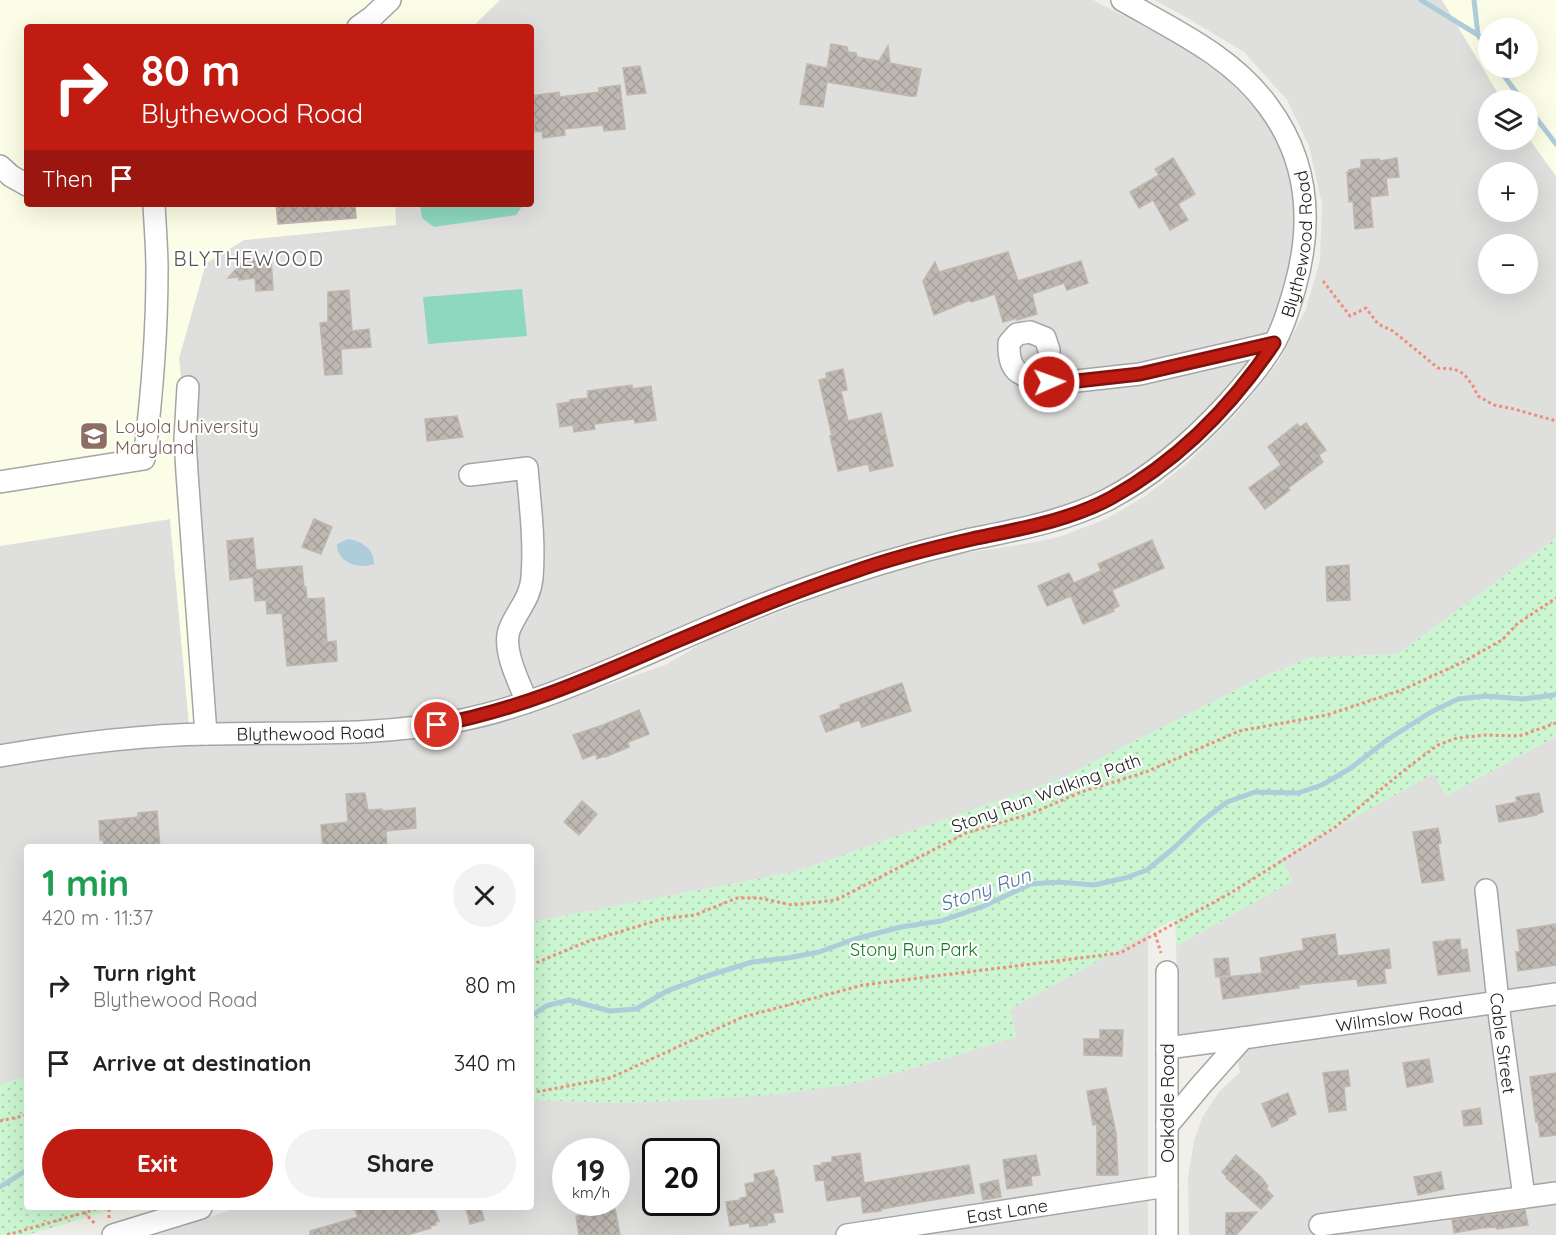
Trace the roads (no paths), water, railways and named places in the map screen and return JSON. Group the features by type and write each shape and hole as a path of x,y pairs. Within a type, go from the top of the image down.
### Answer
{"street":[{"path":"362,24 390,0"},
{"name":"Blythewood Road","path":"0,756 150,736 413,728 484,716 582,681 756,607 846,574 935,548 1046,523 1087,509 1129,487 1163,464 1201,433 1258,368 1274,343 1285,318 1303,252 1306,226 1303,183 1298,162 1291,144 1269,106 1241,75 1222,60 1122,0"},
{"path":"0,165 11,176 24,183"},
{"path":"0,482 144,459 155,332 157,268 154,207"},
{"path":"1049,382 1059,383 1140,374 1274,343"},
{"path":"188,387 185,439 207,734"},
{"path":"470,475 526,468 533,536 532,576 525,602 509,630 507,645 527,702"},
{"name":"Cable Street","path":"1486,890 1498,1002 1524,1197"},
{"name":"Oakdale Road","path":"1167,972 1167,1235"},
{"name":"Wilmslow Road","path":"1167,1048 1556,994"},
{"path":"1167,1126 1243,1038"},
{"name":"East Lane","path":"847,1235 1167,1186"},
{"path":"1320,1225 1556,1193"},
{"path":"105,1231 193,1210"}],"water":[{"path":"348,539 366,547 372,554 374,564 362,566 344,560 340,556 337,544"}],"waterway":[{"path":"1421,0 1478,35"},
{"path":"1474,0 1478,35"},
{"path":"1506,78 1514,90"},
{"path":"1538,120 1556,144"},
{"name":"Stony Run","path":"534,1014 546,1006 569,1000 610,1011 636,1009 667,991 707,976 752,962 819,952 855,939 901,927 941,921 984,906 1031,884 1059,882 1094,885 1125,878 1147,870 1227,802 1255,792 1298,793 1322,785 1351,768 1387,740 1431,712 1458,699 1486,696 1523,699 1556,694"},
{"name":"Stony Run","path":"0,1187 24,1172"}],"place":[{"name":"Loyola University Maryland","path":"94,436"}],"district":[{"name":"BLYTHEWOOD","path":"249,258"}],"park label":[{"name":"Stony Run Park","path":"914,949"}]}
